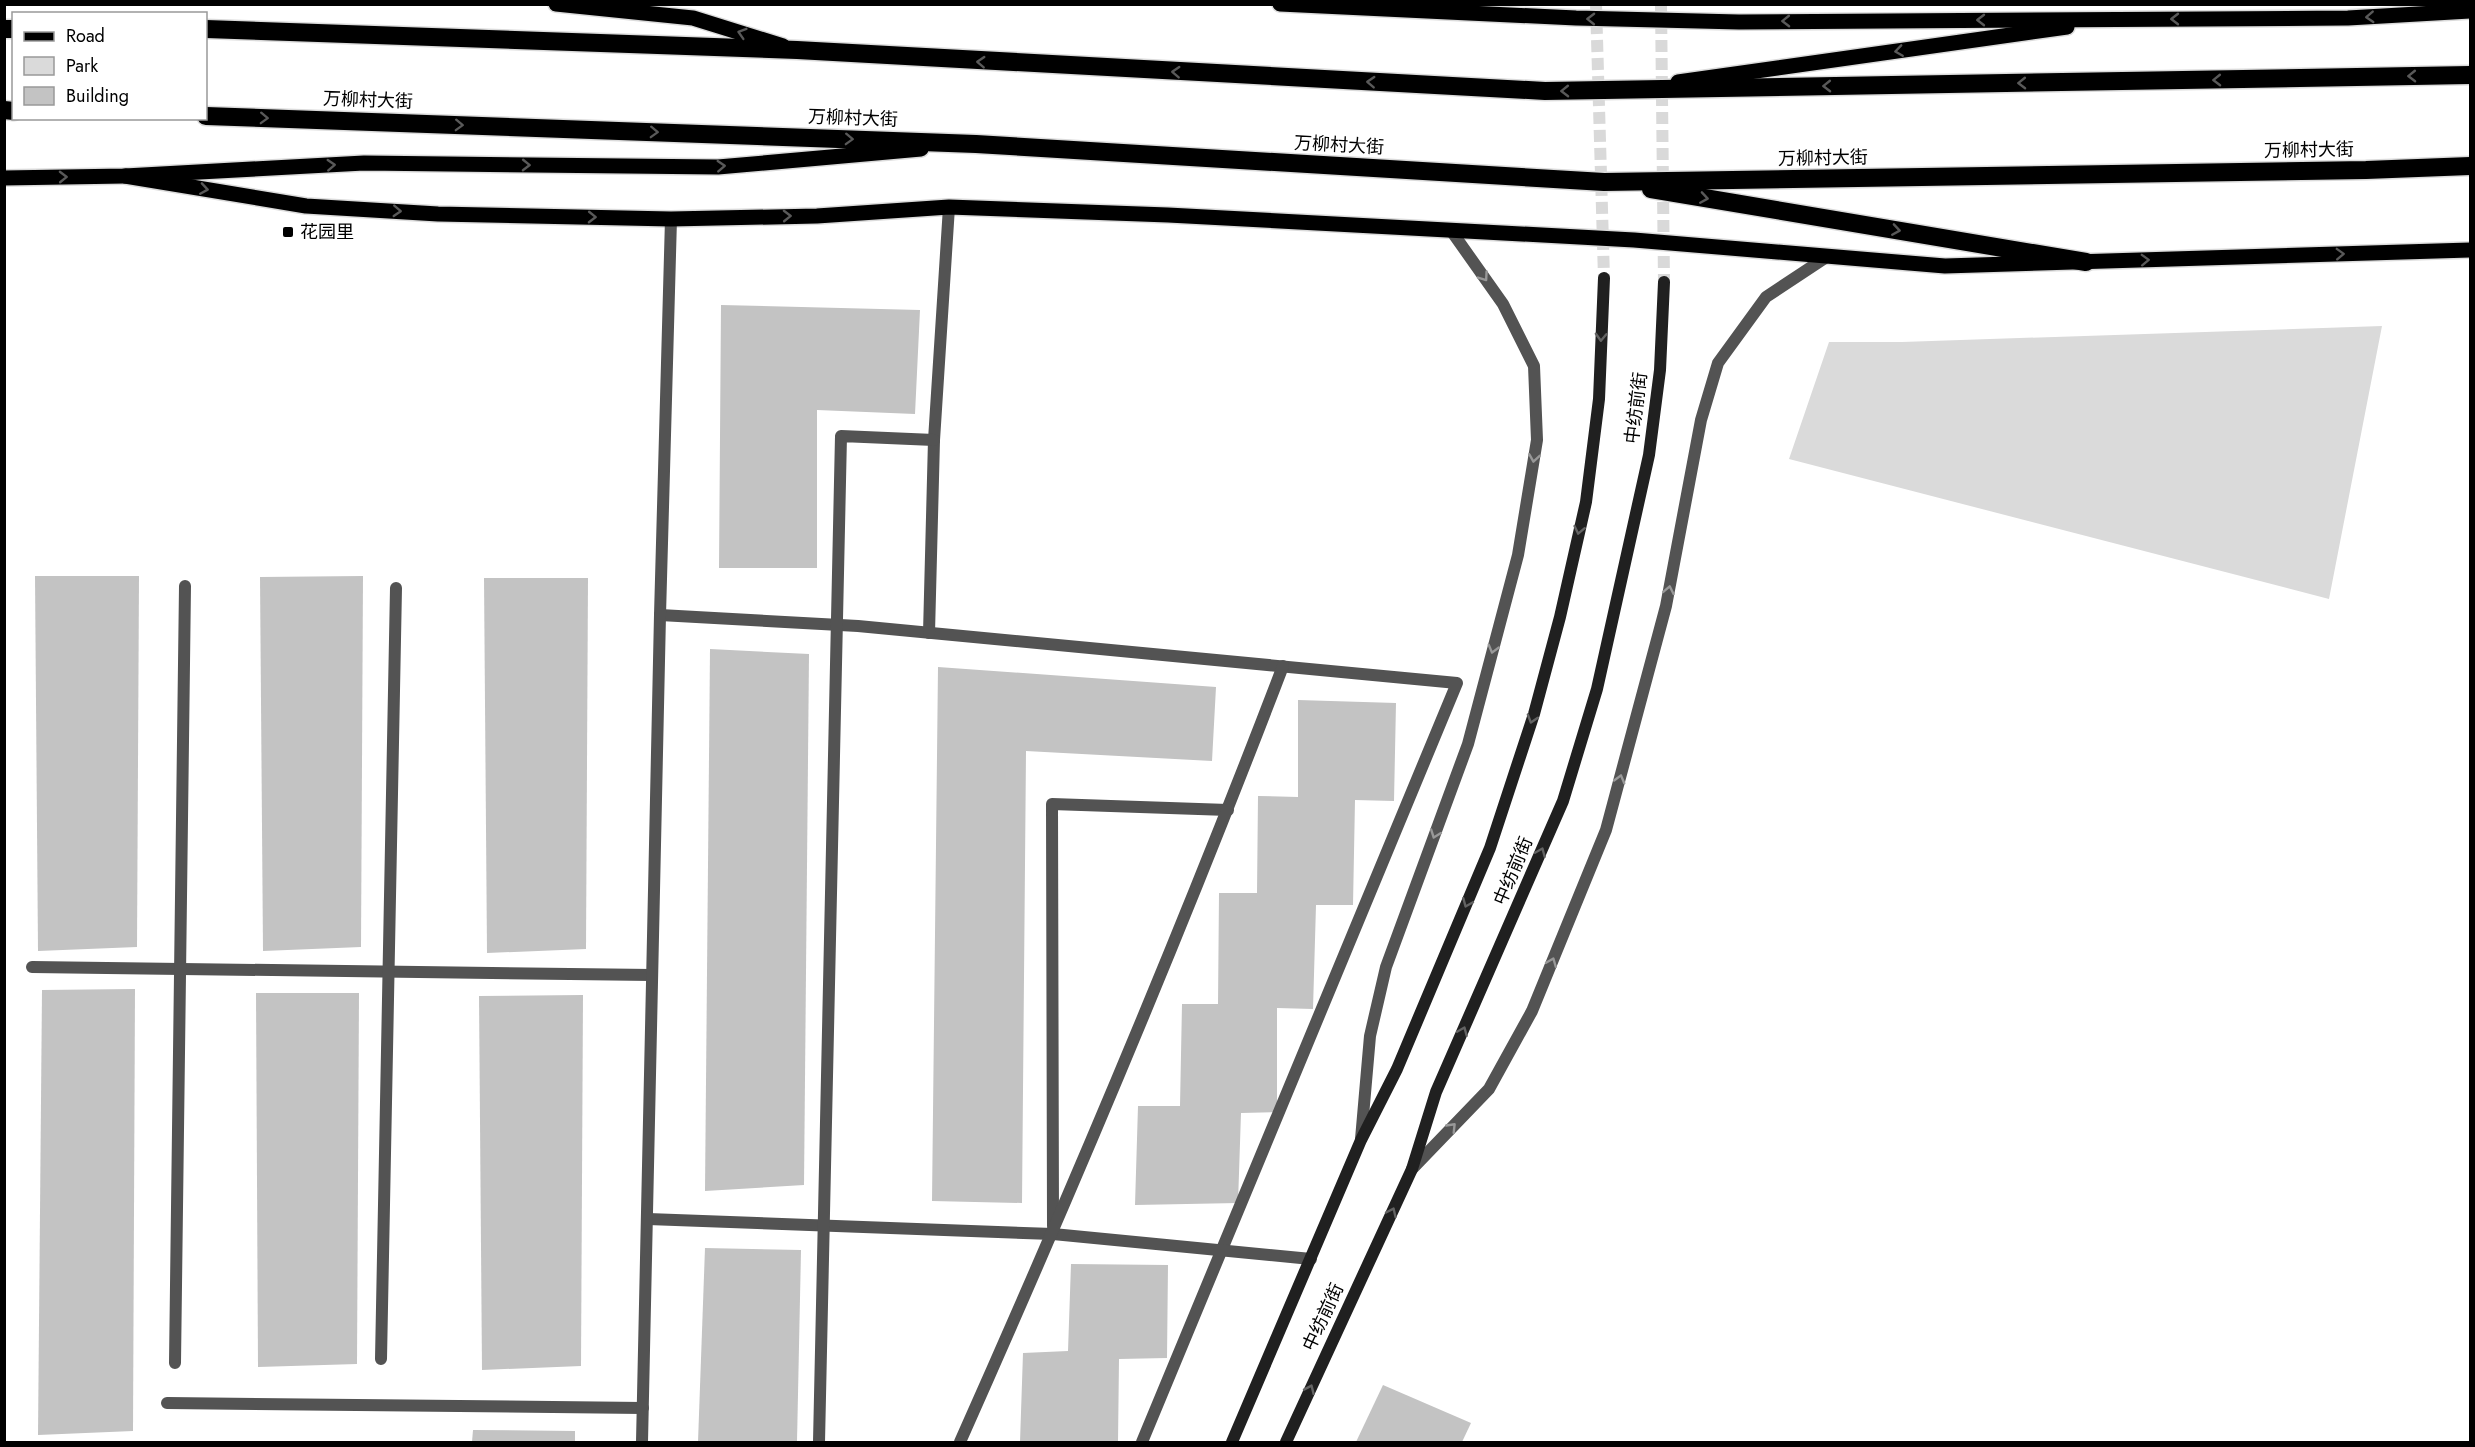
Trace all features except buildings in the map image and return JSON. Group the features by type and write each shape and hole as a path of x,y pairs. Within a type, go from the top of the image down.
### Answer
{"highway":[{"path":"207,29 798,50 1545,91 2470,75"},
{"name":"万柳村大街","path":"207,116 976,144 1604,182 2470,166"},
{"path":"1604,182 2086,262"}],"main road":[{"path":"556,4 693,18 798,50"},
{"path":"1280,4 1576,18 1727,21 2348,18 2470,11"},
{"path":"1624,90 2124,19"},
{"path":"4,178 125,176 364,163 718,167 976,144"},
{"path":"125,176 306,206 438,214 671,219 817,216 949,207 1450,229 1634,240 1945,266 2470,250"}],"street":[{"path":"929,633 934,440 949,207"},
{"path":"642,1443 671,219"},
{"path":"1361,1140 1370,1036 1386,967 1468,744 1518,555 1537,440 1534,366 1503,304 1450,229"},
{"path":"1412,1169 1489,1089 1532,1011 1606,830 1666,606 1701,420 1718,363 1766,297 1828,256"},
{"path":"1232,1443 1361,1140 1397,1069 1490,848 1534,714 1560,617 1586,502 1599,399 1604,278"},
{"name":"中纺前街","path":"1286,1443 1412,1169 1436,1092 1563,801 1597,689 1649,455 1660,370 1664,282"},
{"path":"819,1443 841,436 934,440"},
{"path":"175,1363 185,586"},
{"path":"381,1359 396,588"},
{"path":"660,615 837,625 1457,683 1142,1443"},
{"path":"960,1443 1053,1234 1228,810 1283,666"},
{"path":"1053,1234 1052,804 1228,810"},
{"path":"32,967 652,975"},
{"path":"648,1220 1053,1234 1311,1259"},
{"path":"167,1403 643,1408"}],"green space":[{"path":"2382,326 2329,599 1789,459 1829,342 1902,342"}],"tunnel":[{"path":"1596,4 1604,278"},
{"path":"1661,4 1664,282"}],"place":[{"name":"花园里","path":"288,232"}]}
